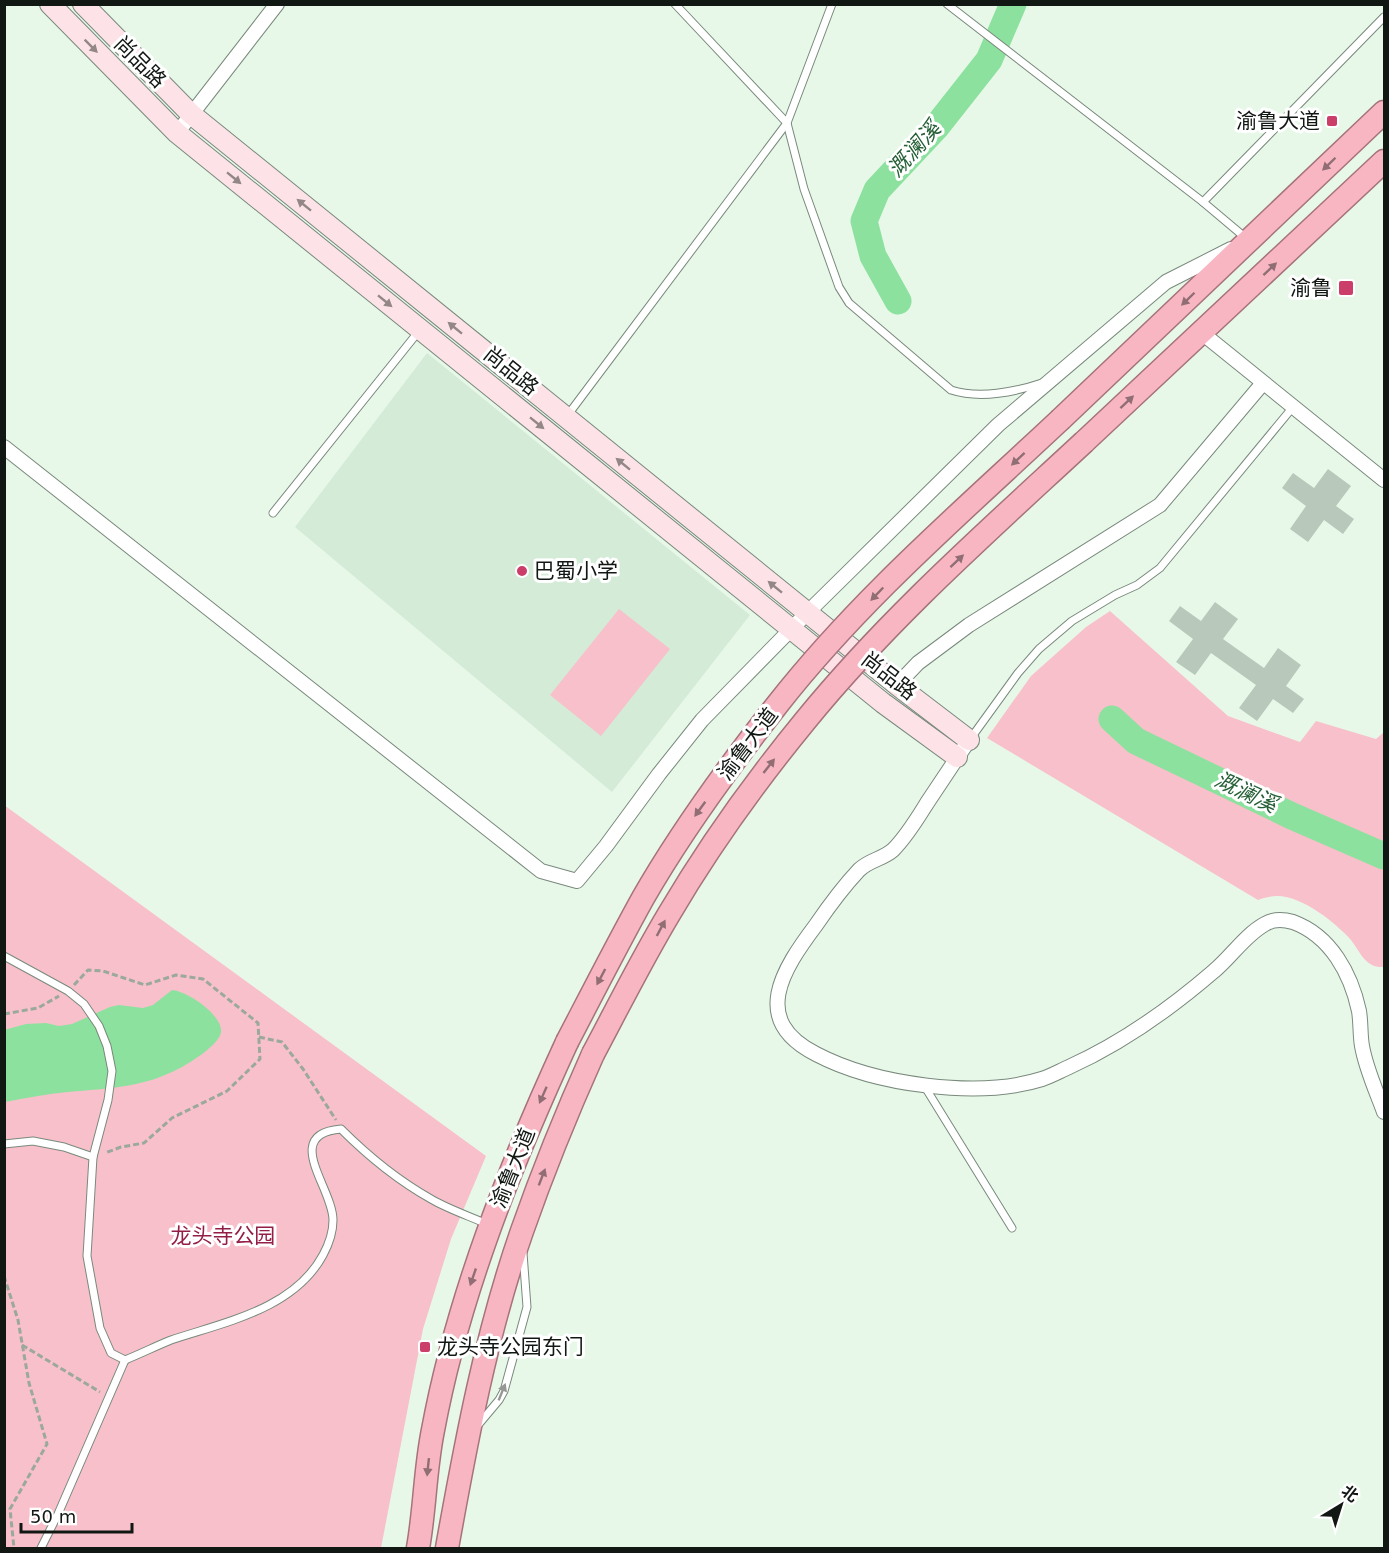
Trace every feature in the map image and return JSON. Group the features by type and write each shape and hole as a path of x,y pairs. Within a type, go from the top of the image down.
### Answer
{"highway":[{"name":"渝鲁大道","path":"418,1542 432,1431 466,1298 516,1158 567,1042 644,897 686,828 778,704 830,643 899,570 1378,118"},
{"name":"渝鲁大道","path":"447,1548 467,1438 497,1313 521,1232 569,1107 593,1054 668,915 714,842 755,784 805,720 921,593 1384,161"}],"main road":[{"name":"尚品路","path":"50,4 177,133 883,703 957,757"},
{"name":"尚品路","path":"83,4 191,114 807,613 969,740"},
{"name":"渝鲁大道","path":"1378,118 1384,103"}],"street":[{"path":"177,133 277,4"},
{"path":"4,447 541,871 577,881 702,720 998,425 1166,282 1249,240"},
{"path":"1202,333 1384,480"},
{"path":"897,685 918,663 969,625 1160,505 1263,383"},
{"path":"969,740 909,831 892,852 860,868 796,951 782,977 776,998 780,1018 789,1036 804,1048 831,1062 891,1079 923,1085 945,1088 1015,1084 1042,1079 1101,1052 1185,996 1253,933 1266,923 1277,920 1292,922 1311,932 1328,946 1340,961 1353,986 1368,1070 1384,1112"}],"lane":[{"path":"675,4 787,123 804,189 839,287 849,303 951,390 967,395 1025,388 1048,382"},
{"path":"566,418 787,123 832,4"},
{"path":"947,4 1249,240"},
{"path":"1203,202 1384,17"},
{"path":"273,513 420,329"},
{"path":"969,740 1018,673 1039,649 1072,621 1115,595 1137,585 1160,568 1293,407"},
{"path":"4,956 68,991 84,1004 99,1026 107,1046 112,1071 108,1100 93,1157 87,1256 100,1328 111,1353 125,1360"},
{"path":"923,1085 1012,1228"},
{"path":"41,1548 125,1360 169,1341 261,1310 299,1285 313,1272 330,1239 333,1219 329,1201 312,1161 312,1147 317,1136 326,1130 341,1129 356,1144 432,1200 491,1225"},
{"path":"4,1144 33,1141 64,1147 93,1157"}],"path":[{"path":"4,1014 38,1008 68,991 88,970 103,971 145,985 176,975 203,979 258,1023 260,1059 226,1091 172,1118 144,1143 121,1147 93,1157"},
{"path":"259,1037 282,1042 303,1069 341,1129"},
{"path":"4,1276 18,1320 29,1383 47,1444 10,1509 14,1548"},
{"path":"22,1345 109,1397"}],"shaded area":[{"name":"巴蜀小学","path":"427,353 750,615 612,792 295,527"},
{"path":"172,990 195,999 216,1018 220,1025 221,1032 216,1042 197,1058 153,1080 112,1088 52,1094 5,1102 4,1030 26,1024 46,1023 59,1026 72,1024 119,1005 143,1008 153,1005"}],"green space":[{"path":"619,609 670,649 601,736 550,695"},
{"path":"1110,611 1228,716 1300,742 1316,721 1376,739 1384,732 1384,967 1368,962 1344,933 1317,911 1286,897 1274,896 1258,900 987,738 1031,676 1086,627"},
{"name":"龙头寺公园","path":"4,805 486,1156 451,1239 423,1329 381,1548 5,1548"}],"building":[{"path":"1328,469 1351,486 1336,506 1354,519 1343,534 1324,520 1308,542 1290,529 1306,506 1282,488 1293,473 1314,488"},
{"path":"1215,602 1238,619 1223,639 1264,668 1278,648 1301,665 1286,686 1304,699 1293,713 1273,699 1257,721 1239,708 1256,685 1211,653 1195,675 1176,662 1193,639 1169,621 1180,606 1201,621"}],"waterway":[{"name":"溉澜溪","path":"898,301 873,256 864,221 877,190 937,126 989,60 1013,4"},
{"name":"溉澜溪","path":"1112,719 1136,741 1292,816 1384,856"}],"place":[{"name":"渝鲁大道","path":"1332,121"},
{"name":"渝鲁","path":"1346,288"},
{"name":"巴蜀小学","path":"522,571"},
{"name":"龙头寺公园东门","path":"425,1347"}]}
